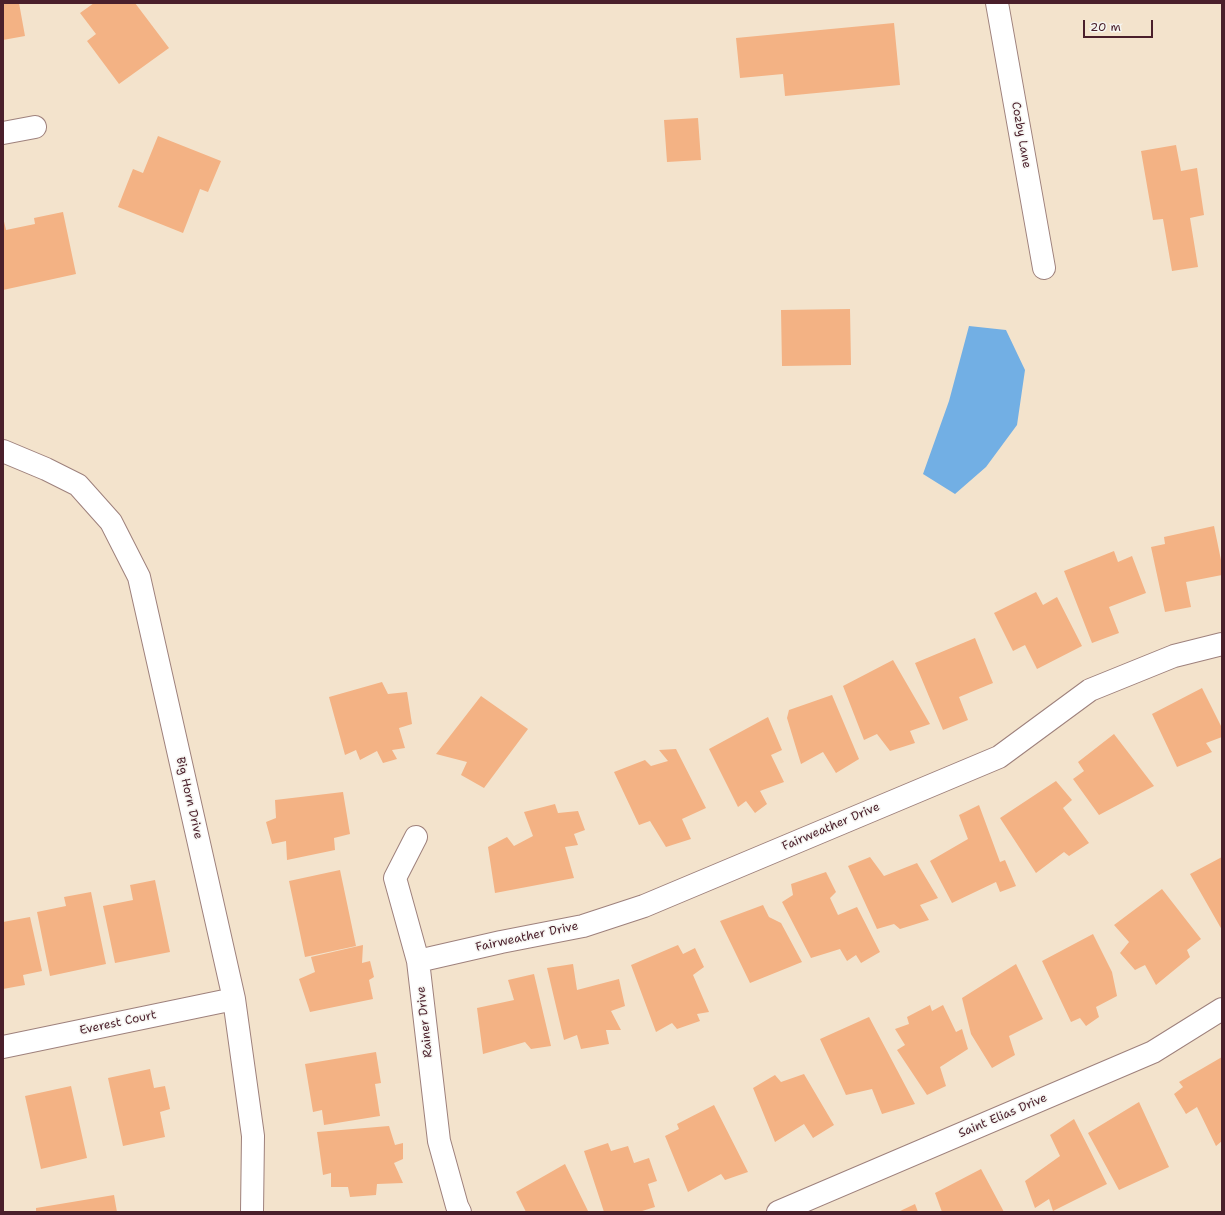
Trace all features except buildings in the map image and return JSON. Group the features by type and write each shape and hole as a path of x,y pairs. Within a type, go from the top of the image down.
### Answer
{"street":[{"name":"Cozby Lane","path":"997,3 1044,268"},
{"path":"3,133 35,127"},
{"name":"Big Horn Drive","path":"3,451 46,469 78,485 111,522 139,577 234,999 253,1136 252,1212"},
{"name":"Fairweather Drive","path":"418,961 501,942 583,926 644,906 998,756 1090,690 1174,656 1222,644"},
{"name":"Rainer Drive","path":"416,837 394,878 418,961 439,1141 460,1212"},
{"name":"Everest Court","path":"3,1047 234,999"},
{"name":"Saint Elias Drive","path":"778,1212 1153,1052 1222,1008"}],"water":[{"path":"969,326 1006,330 1025,370 1017,425 986,467 955,494 923,474 949,401"}]}
